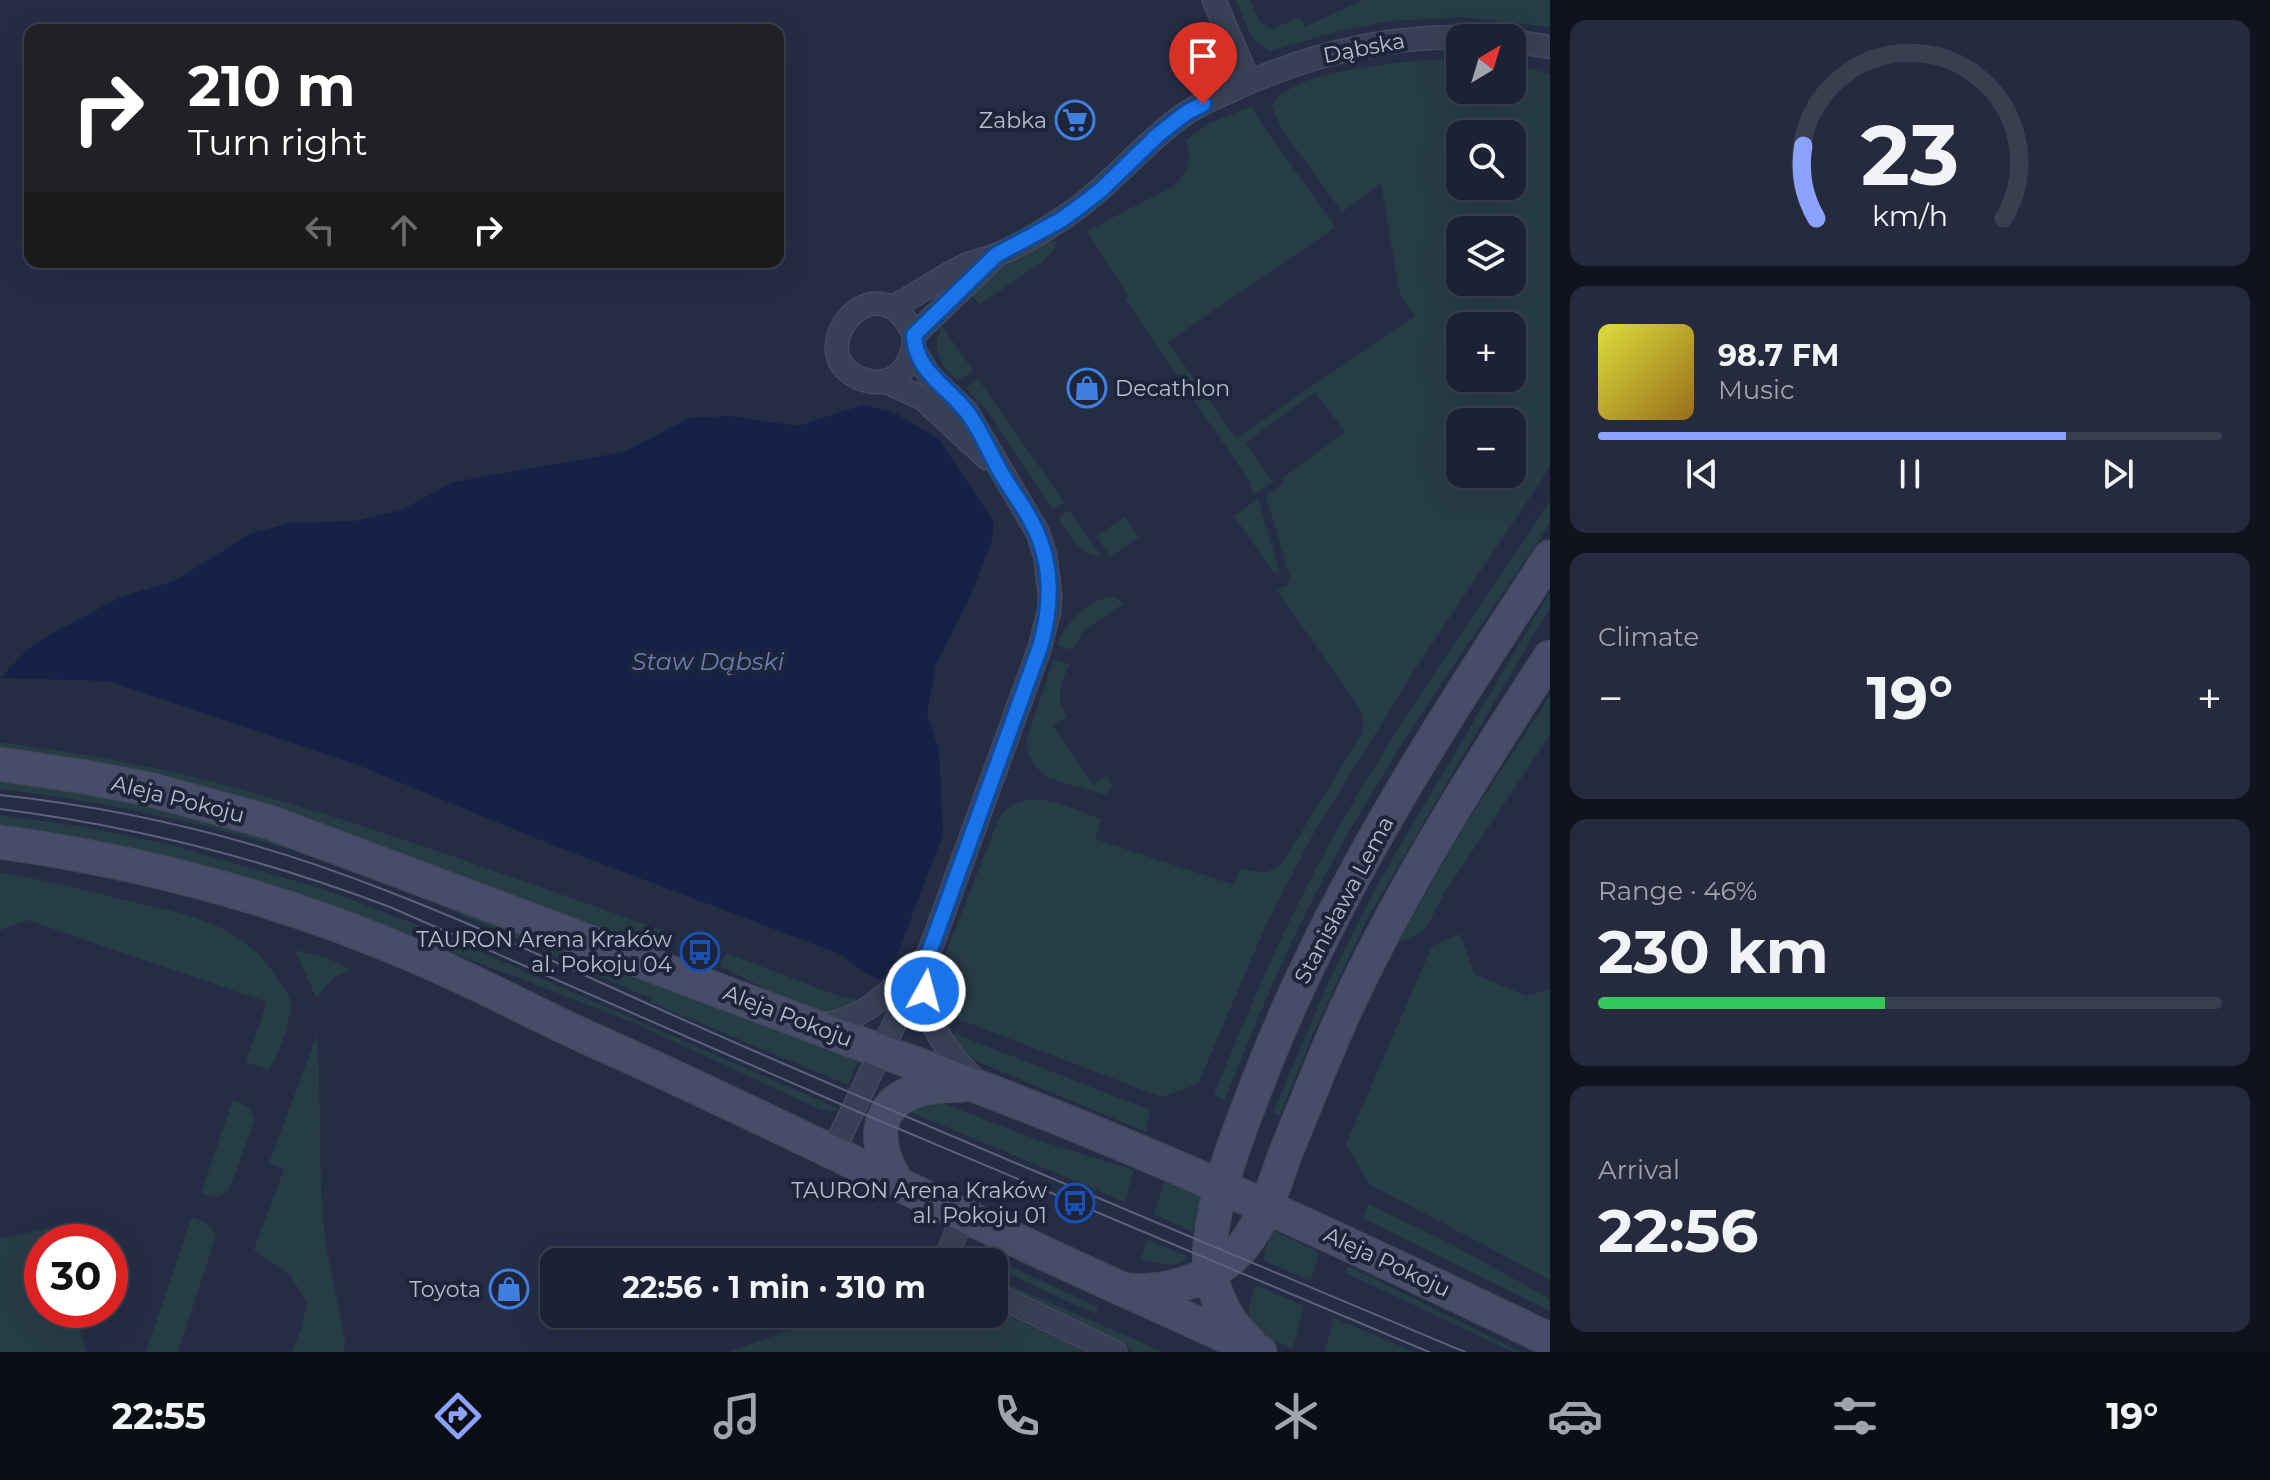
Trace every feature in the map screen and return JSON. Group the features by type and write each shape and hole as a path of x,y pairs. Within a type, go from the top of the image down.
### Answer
{"main road":[{"name":"Stanisława Lema","path":"1261,1352 1231,1323 1217,1297 1212,1272 1210,1245 1221,1187 1241,1126 1281,1024 1347,888 1408,782 1550,557"},
{"path":"1125,1290 1178,1285 1212,1272 1244,1245 1266,1207 1332,1040 1389,921 1437,836 1550,657"},
{"name":"Aleja Pokoju","path":"0,764 148,789 269,822 883,1052 978,1084 1351,1244 1550,1340"},
{"path":"0,842 73,852 177,874 333,923 466,979 548,1020 700,1087 963,1215 1261,1352"},
{"path":"898,1184 881,1150 881,1130 889,1109 899,1098 918,1090 978,1084"}],"street":[{"path":"1214,0 1249,82"},
{"name":"Dąbska","path":"996,255 1061,220 1083,204 1186,113 1249,82 1307,60 1361,46 1411,38 1446,38"},
{"path":"1526,43 1550,47"},
{"path":"996,255 914,342 909,364 898,375 884,381 869,382 843,365 838,351 838,335 843,321 854,311 868,305 892,307 918,295 964,266 996,255"},
{"path":"832,1153 930,950 1035,661 1049,611 1049,580 1041,542 1029,516 967,412 929,375 908,321 892,307"},
{"path":"884,381 922,398 999,470"},
{"path":"812,1025 841,1021 864,1011 892,989 930,950"},
{"path":"930,950 925,980 930,1016 948,1050 978,1084"},
{"path":"950,1248 963,1215"},
{"path":"1008,1301 1115,1352"}],"shaded area":[{"path":"1236,0 1250,0 1259,21 1272,29 1300,17 1305,27 1363,0 1550,0 1550,27 1463,17 1391,21 1342,30 1269,51 1252,38"},
{"path":"1446,60 1446,104 1526,104 1526,68 1550,74 1550,467 1414,671 1312,836 1265,927 1198,1084 1161,1097 940,1012 937,992 941,965 1000,816 1023,801 1048,801 1101,819 1095,839 1234,885 1240,868 1263,872 1273,870 1283,862 1361,735 1364,724 1359,707 1276,589 1287,586 1290,577 1266,496 1284,483 1281,479 1345,432 1315,392 1245,443 1273,482 1255,494 1250,487 1252,485 1125,299 1128,296 1087,231 1172,187 1187,166 1189,154 1186,140 1208,124 1252,106 1262,125 1336,227 1168,342 1236,438 1415,316 1400,295 1381,183 1342,212 1281,128 1272,106 1282,94 1298,85 1366,67"},
{"path":"1050,240 1056,242 1055,248 1042,262 979,305 970,292 999,269"},
{"path":"942,326 973,371 958,381 946,369 937,350"},
{"path":"978,379 1064,502 1053,510 990,414 966,388"},
{"path":"1258,499 1278,574 1274,573 1234,516"},
{"path":"1550,502 1550,523 1381,778 1315,895 1261,1011 1225,1100 1214,1095 1276,950 1348,811 1421,694"},
{"path":"1069,510 1101,557 1086,552 1075,543 1058,518"},
{"path":"1125,517 1139,537 1110,557 1096,536"},
{"path":"1550,592 1550,607 1366,921 1314,1031 1280,1115 1273,1113 1329,981 1380,880"},
{"path":"1113,596 1124,603 1083,631 1073,650 1057,645 1079,613"},
{"path":"1054,659 1069,664 1060,697 1067,716 1053,726 1093,785 1108,775 1112,787 1105,795 1048,778 1029,756 1026,740"},
{"path":"1550,696 1550,735 1443,895 1425,930 1399,941 1462,830"},
{"path":"0,742 157,769 324,814 661,930 658,941 611,933 77,760 0,749"},
{"path":"0,779 126,800 273,839 858,1061 848,1085 650,1002 651,999 382,882 217,829 87,802 0,789"},
{"path":"0,815 78,826 168,844 329,891 435,932 839,1109 821,1110 632,1022 443,949 443,946 350,913 256,881 169,857 0,827"},
{"path":"0,873 188,915 247,944 289,994 291,1002 285,1033 269,1070 246,1062 267,1002 27,920 0,930"},
{"path":"1460,934 1474,974 1527,996 1550,989 1550,1280 1369,1184 1346,1144 1432,946"},
{"path":"295,950 328,958 351,970 336,976 316,997"},
{"path":"726,953 836,995 864,1002 833,1015 808,1010 720,966"},
{"path":"955,1034 1150,1110 1146,1132 979,1062 961,1050 949,1035"},
{"path":"317,1035 323,1213 327,1251 345,1341 343,1352 292,1352 307,1302 290,1275 254,1250 284,1169 269,1163"},
{"path":"233,1100 248,1107 255,1119 229,1190 217,1197 201,1193"},
{"path":"935,1100 1040,1141 1134,1170 1125,1202 901,1108"},
{"path":"1164,1182 1201,1197 1193,1232 1154,1214"},
{"path":"1368,1204 1453,1245 1550,1299 1550,1311 1363,1218"},
{"path":"192,1217 208,1224 216,1236 178,1352 146,1352"},
{"path":"1273,1230 1319,1252 1311,1281 1263,1260"},
{"path":"24,1234 24,1328 79,1328 86,1352 0,1352 0,1239"},
{"path":"1147,1240 1187,1256 1185,1261 1172,1265 1141,1260"},
{"path":"1008,1265 1098,1307 1095,1314 1008,1274"},
{"path":"1348,1266 1521,1352 1513,1352 1346,1273"},
{"path":"1008,1284 1163,1352 1133,1352 1117,1341 1008,1290"},
{"path":"1256,1285 1304,1306 1293,1348 1265,1336 1254,1326 1249,1312"},
{"path":"1008,1316 1086,1352 729,1352 795,1328 1008,1328"},
{"path":"1334,1318 1414,1352 1325,1352"}],"water":[{"name":"Staw Dąbski","path":"863,405 893,412 939,439 994,522 992,540 971,595 936,665 927,714 939,750 943,835 895,960 880,980 840,954 550,844 355,764 107,681 0,678 29,648 58,630 121,597 174,581 250,534 289,523 355,521 401,510 454,482 624,452 689,418 730,416 798,426"}],"tram line":[{"path":"0,795 98,809 194,829 289,856 382,889 930,1127 1465,1352"},
{"path":"0,809 100,825 198,846 390,907 854,1110 1429,1352"}],"place":[{"name":"Zabka","path":"1075,120"},
{"name":"Decathlon","path":"1087,388"},
{"name":"TAURON Arena Kraków al. Pokoju 04","path":"700,952"},
{"name":"TAURON Arena Kraków al. Pokoju 01","path":"1075,1203"},
{"name":"Toyota","path":"509,1289"}],"route":[{"path":"925,991 930,950 1040,647 1050,594 1045,555 1029,516 967,412 921,363 914,350 914,335 996,255 1061,220 1083,204 1159,134 1203,104"}]}
